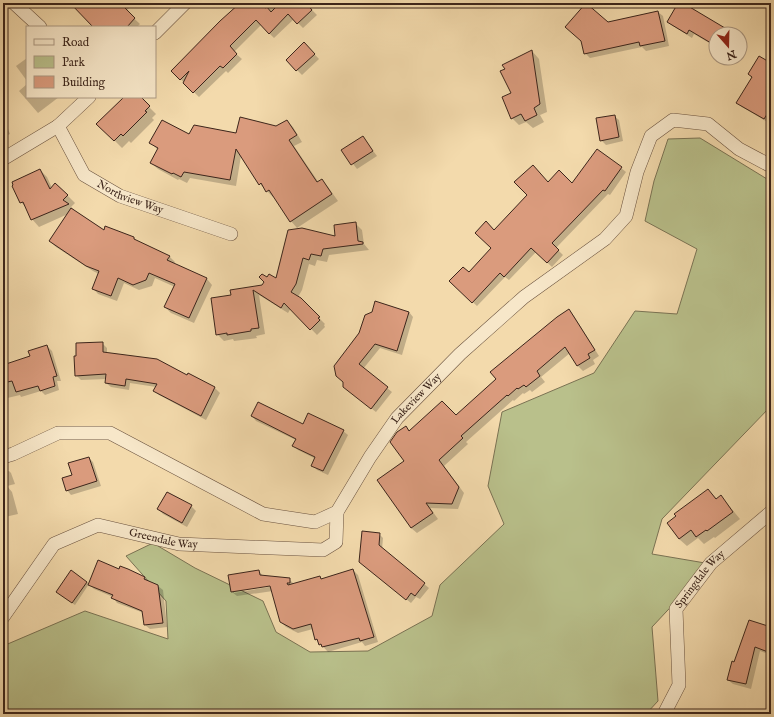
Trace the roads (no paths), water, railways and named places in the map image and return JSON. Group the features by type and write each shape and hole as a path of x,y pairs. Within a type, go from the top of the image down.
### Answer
{"street":[{"path":"14,3 39,26"},
{"path":"156,32 185,3"},
{"path":"3,159 58,126 88,98"},
{"name":"Lakeview Way","path":"337,512 370,457 398,418 460,354 524,297 605,239 626,216 637,172 651,136 673,120 708,124 739,149 771,166"},
{"name":"Northview Way","path":"58,126 84,175 120,196 231,234"},
{"path":"3,457 13,454 58,433 110,432 263,514 315,522 337,512"},
{"name":"Greendale Way","path":"3,617 54,544 98,525 179,544 323,550 336,542 337,512"},
{"name":"Springdale Way","path":"664,714 679,684 676,609 710,563 771,512"}]}
